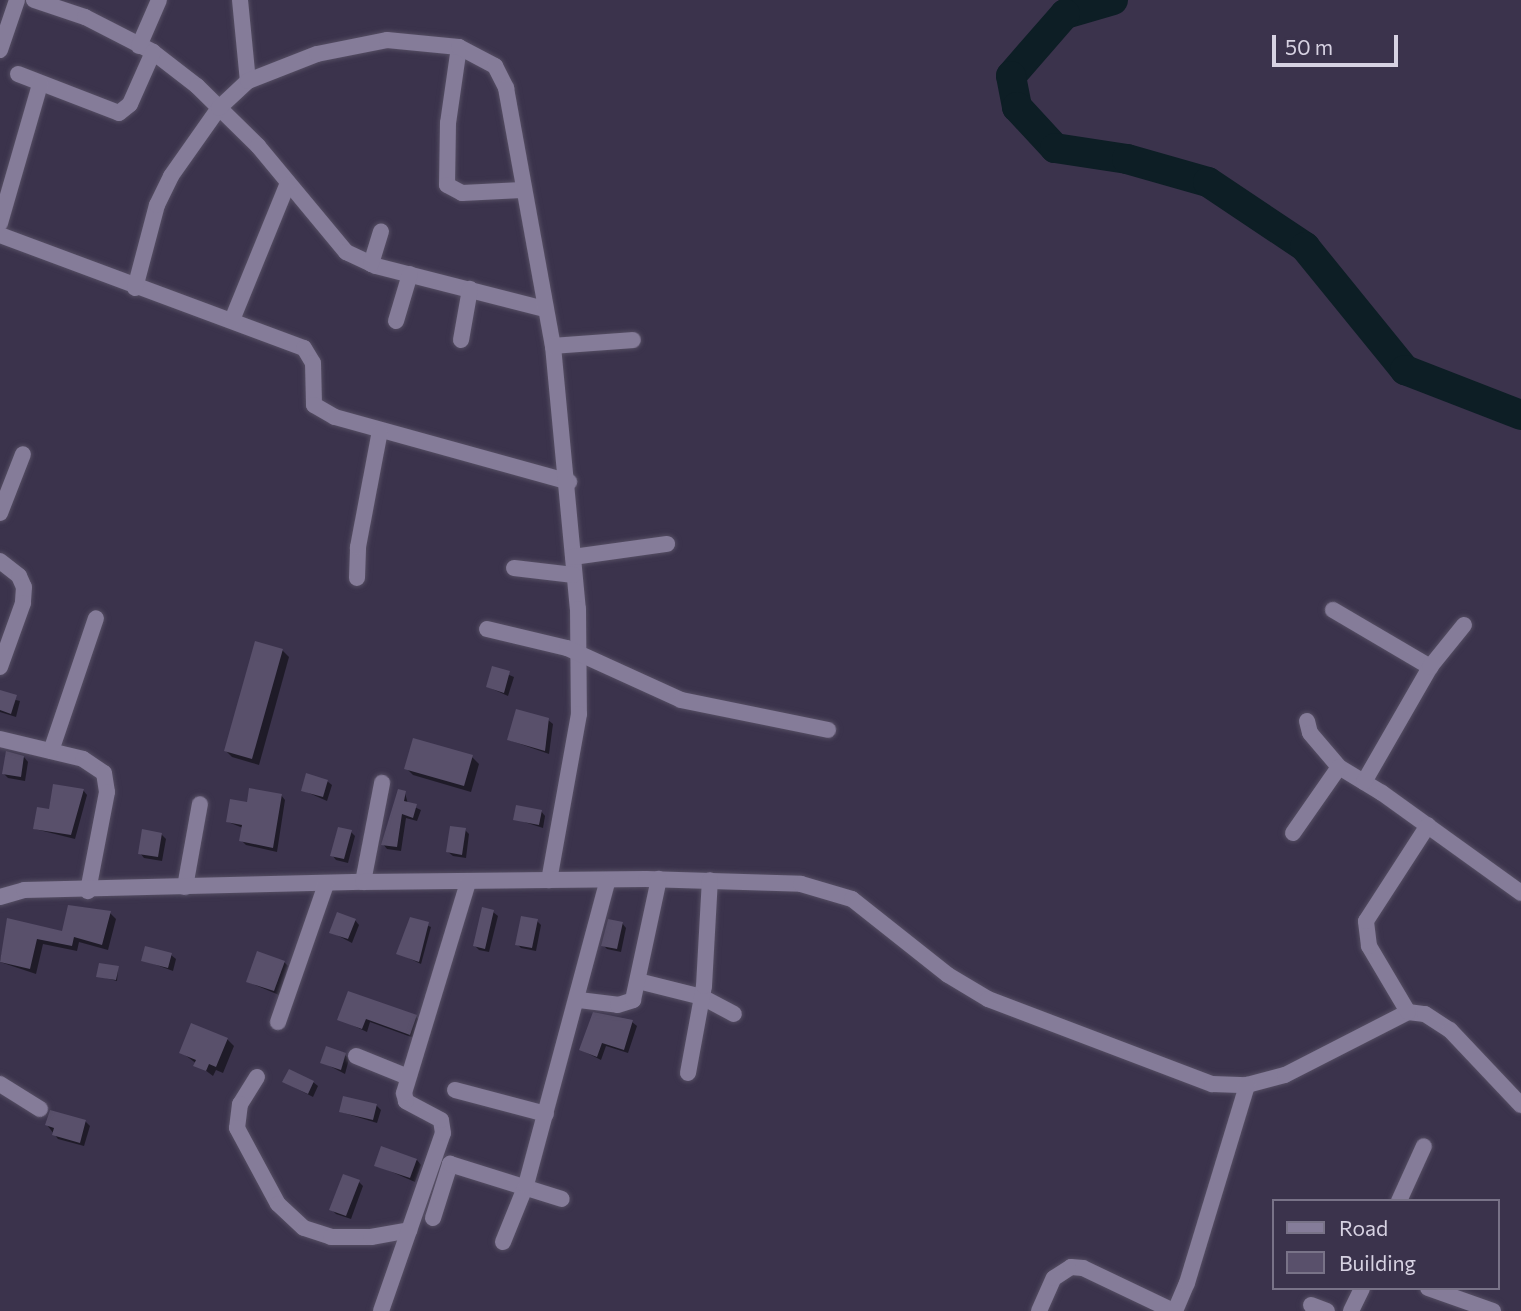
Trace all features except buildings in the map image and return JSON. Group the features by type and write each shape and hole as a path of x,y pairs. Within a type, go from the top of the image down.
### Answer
{"street":[{"path":"0,50 17,0"},
{"path":"34,0 85,17 146,49 219,108 258,146 340,247 371,264 545,309"},
{"path":"18,74 119,113 128,108 159,0"},
{"path":"240,0 248,81"},
{"path":"135,288 157,205 219,108 248,81 284,65 355,45 387,40 459,47 490,62 503,78 553,346 569,482 579,654 574,757 549,880"},
{"path":"459,47 448,123 447,186 462,193 522,190"},
{"path":"0,223 40,84"},
{"path":"232,320 287,185"},
{"path":"371,264 381,231"},
{"path":"0,235 135,288 232,320 304,348 313,363 312,398 317,408 380,431 569,482"},
{"path":"397,321 410,274"},
{"path":"461,340 470,289"},
{"path":"553,346 633,340"},
{"path":"357,578 358,547 380,431"},
{"path":"0,513 23,454"},
{"path":"573,557 667,544"},
{"path":"0,561 19,576 24,587 23,603 0,667"},
{"path":"514,568 574,575"},
{"path":"1333,610 1430,667"},
{"path":"51,751 96,618"},
{"path":"1364,782 1430,667 1464,625"},
{"path":"487,629 579,654 681,700 828,730"},
{"path":"1307,721 1310,733 1339,768 1428,825 1521,893"},
{"path":"0,739 96,765 108,782 88,891"},
{"path":"1293,833 1339,768"},
{"path":"363,882 382,783"},
{"path":"185,887 200,804"},
{"path":"1408,1012 1369,946 1366,921 1428,825"},
{"path":"579,1000 622,1004 633,1000 638,981 640,951 659,879"},
{"path":"688,1073 702,997 710,880"},
{"path":"0,897 24,890 88,891 363,882 772,880 839,895 948,975 988,999 1190,1077 1222,1086 1247,1085 1284,1074 1339,1049 1408,1012 1425,1014 1450,1030 1521,1105"},
{"path":"381,1311 443,1133 441,1120 406,1101 408,1077 468,882"},
{"path":"503,1242 526,1185 579,1000 607,882"},
{"path":"278,1022 326,884"},
{"path":"638,981 702,997 734,1014"},
{"path":"356,1056 408,1077"},
{"path":"257,1077 240,1104 237,1128 278,1204 304,1228 331,1237 371,1237 409,1230"},
{"path":"0,1084 40,1109"},
{"path":"1039,1311 1054,1278 1070,1267 1083,1268 1179,1300 1247,1085"},
{"path":"456,1090 545,1114"},
{"path":"1400,1199 1424,1146"},
{"path":"433,1218 450,1164 526,1185 562,1199"},
{"path":"1351,1311 1361,1290"},
{"path":"1434,1290 1493,1311"}],"waterway":[{"path":"1113,0 1065,14 1011,76 1017,107 1055,148 1127,159 1208,182 1305,247 1405,370 1521,415"}]}
